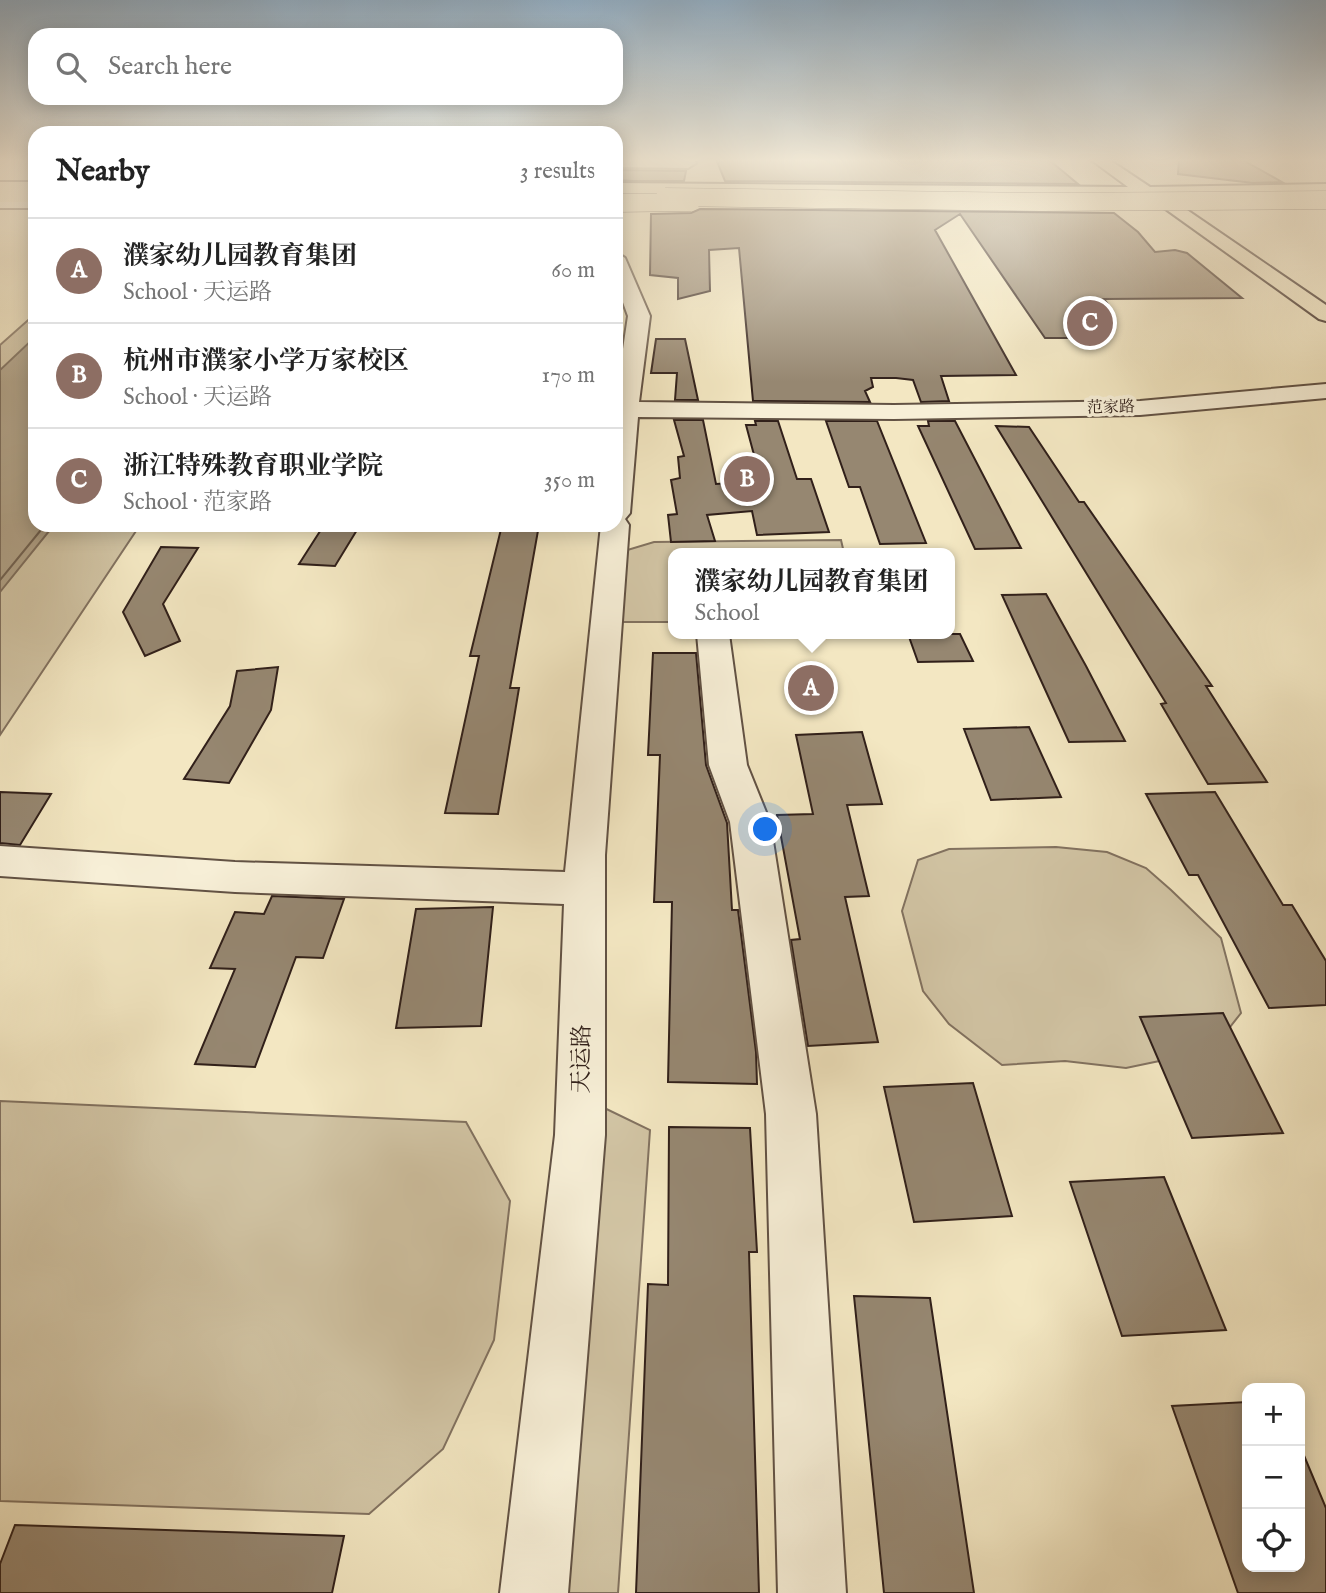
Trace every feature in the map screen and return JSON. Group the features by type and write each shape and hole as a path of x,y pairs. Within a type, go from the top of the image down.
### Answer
{"main road":[{"path":"1224,233 1326,315"}],"street":[{"path":"623,272 639,316 623,399"},
{"name":"范家路","path":"623,409 894,412 1140,408 1326,391"},
{"name":"天运路","path":"534,1593 580,1135 586,889 584,855 614,532"},
{"path":"714,639 728,765 750,822 791,1114 812,1593"},
{"path":"0,861 235,877 586,889"}],"shaded area":[{"path":"28,320 28,532 135,532 0,735 0,345"},
{"path":"841,540 843,548 668,548 668,622 616,622 624,551 654,542"},
{"path":"1056,847 1107,852 1146,868 1221,938 1241,1013 1212,1050 1126,1068 1065,1061 1002,1065 949,1024 923,991 902,911 918,860 949,849"},
{"path":"0,1101 466,1122 510,1201 494,1340 443,1449 369,1514 0,1501"},
{"path":"592,1102 650,1130 618,1593 542,1593"}],"water":[{"path":"28,344 28,532 48,532 0,592 0,370"}],"building":[{"path":"651,233 937,233 1016,375 941,376 949,401 921,402 913,380 871,378 873,387 865,391 870,402 753,401 739,248 709,250 710,291 678,299 678,278 650,275"},
{"path":"973,233 1139,233 1155,252 1175,250 1187,253 1242,298 1104,299 1107,303 1097,303 1108,316 1077,317 1094,338 1045,338"},
{"path":"656,339 685,339 698,400 675,400 677,373 651,373"},
{"path":"674,420 703,420 716,484 761,481 746,425 756,425 755,421 778,421 797,479 811,479 829,532 757,535 752,511 707,515 715,541 671,542 668,515 677,514 671,480 680,478 678,457 684,456"},
{"path":"826,421 877,421 926,543 880,544 860,487 849,487"},
{"path":"928,421 955,421 1021,548 975,549 918,426 929,426"},
{"path":"996,426 1029,427 1079,502 1084,502 1212,686 1206,686 1267,782 1208,784 1161,704 1166,703"},
{"path":"320,532 356,532 335,566 299,564"},
{"path":"500,532 538,532 510,688 519,688 498,814 445,813 479,656 470,656"},
{"path":"161,547 198,548 163,604 180,641 145,656 123,612"},
{"path":"1046,594 1125,741 1069,742 1002,595"},
{"path":"955,634 960,634 973,661 918,662 910,639 955,639"},
{"path":"653,653 696,653 706,765 727,823 732,910 738,910 756,1052 757,1084 668,1082 672,902 654,902 660,755 648,755"},
{"path":"278,667 271,710 229,783 184,779 230,706 237,671"},
{"path":"1029,727 1061,797 991,800 964,729"},
{"path":"862,732 882,804 847,805 869,896 845,897 878,1042 808,1046 791,940 800,939 777,815 813,814 796,735"},
{"path":"0,792 51,794 20,845 0,843"},
{"path":"1215,792 1283,905 1292,905 1326,961 1326,1005 1269,1008 1198,875 1189,875 1146,794"},
{"path":"272,896 344,899 323,958 296,957 255,1067 195,1064 235,969 210,968 235,912 264,914"},
{"path":"493,907 481,1026 396,1028 416,909"},
{"path":"1223,1013 1283,1133 1192,1138 1140,1017"},
{"path":"973,1083 1012,1216 914,1222 884,1087"},
{"path":"669,1127 750,1128 757,1252 749,1252 759,1593 636,1593 648,1284 668,1285"},
{"path":"1164,1177 1226,1330 1122,1336 1070,1182"},
{"path":"854,1296 930,1298 974,1593 884,1593"},
{"path":"1242,1402 1242,1572 1305,1572 1305,1458 1326,1508 1326,1593 1238,1593 1172,1406"},
{"path":"15,1525 344,1536 332,1593 0,1593 0,1564"}],"place":[{"name":"浙江特殊教育职业学院","path":"1090,323"},
{"name":"杭州市濮家小学万家校区","path":"747,479"},
{"name":"濮家幼儿园教育集团","path":"811,688"}]}
